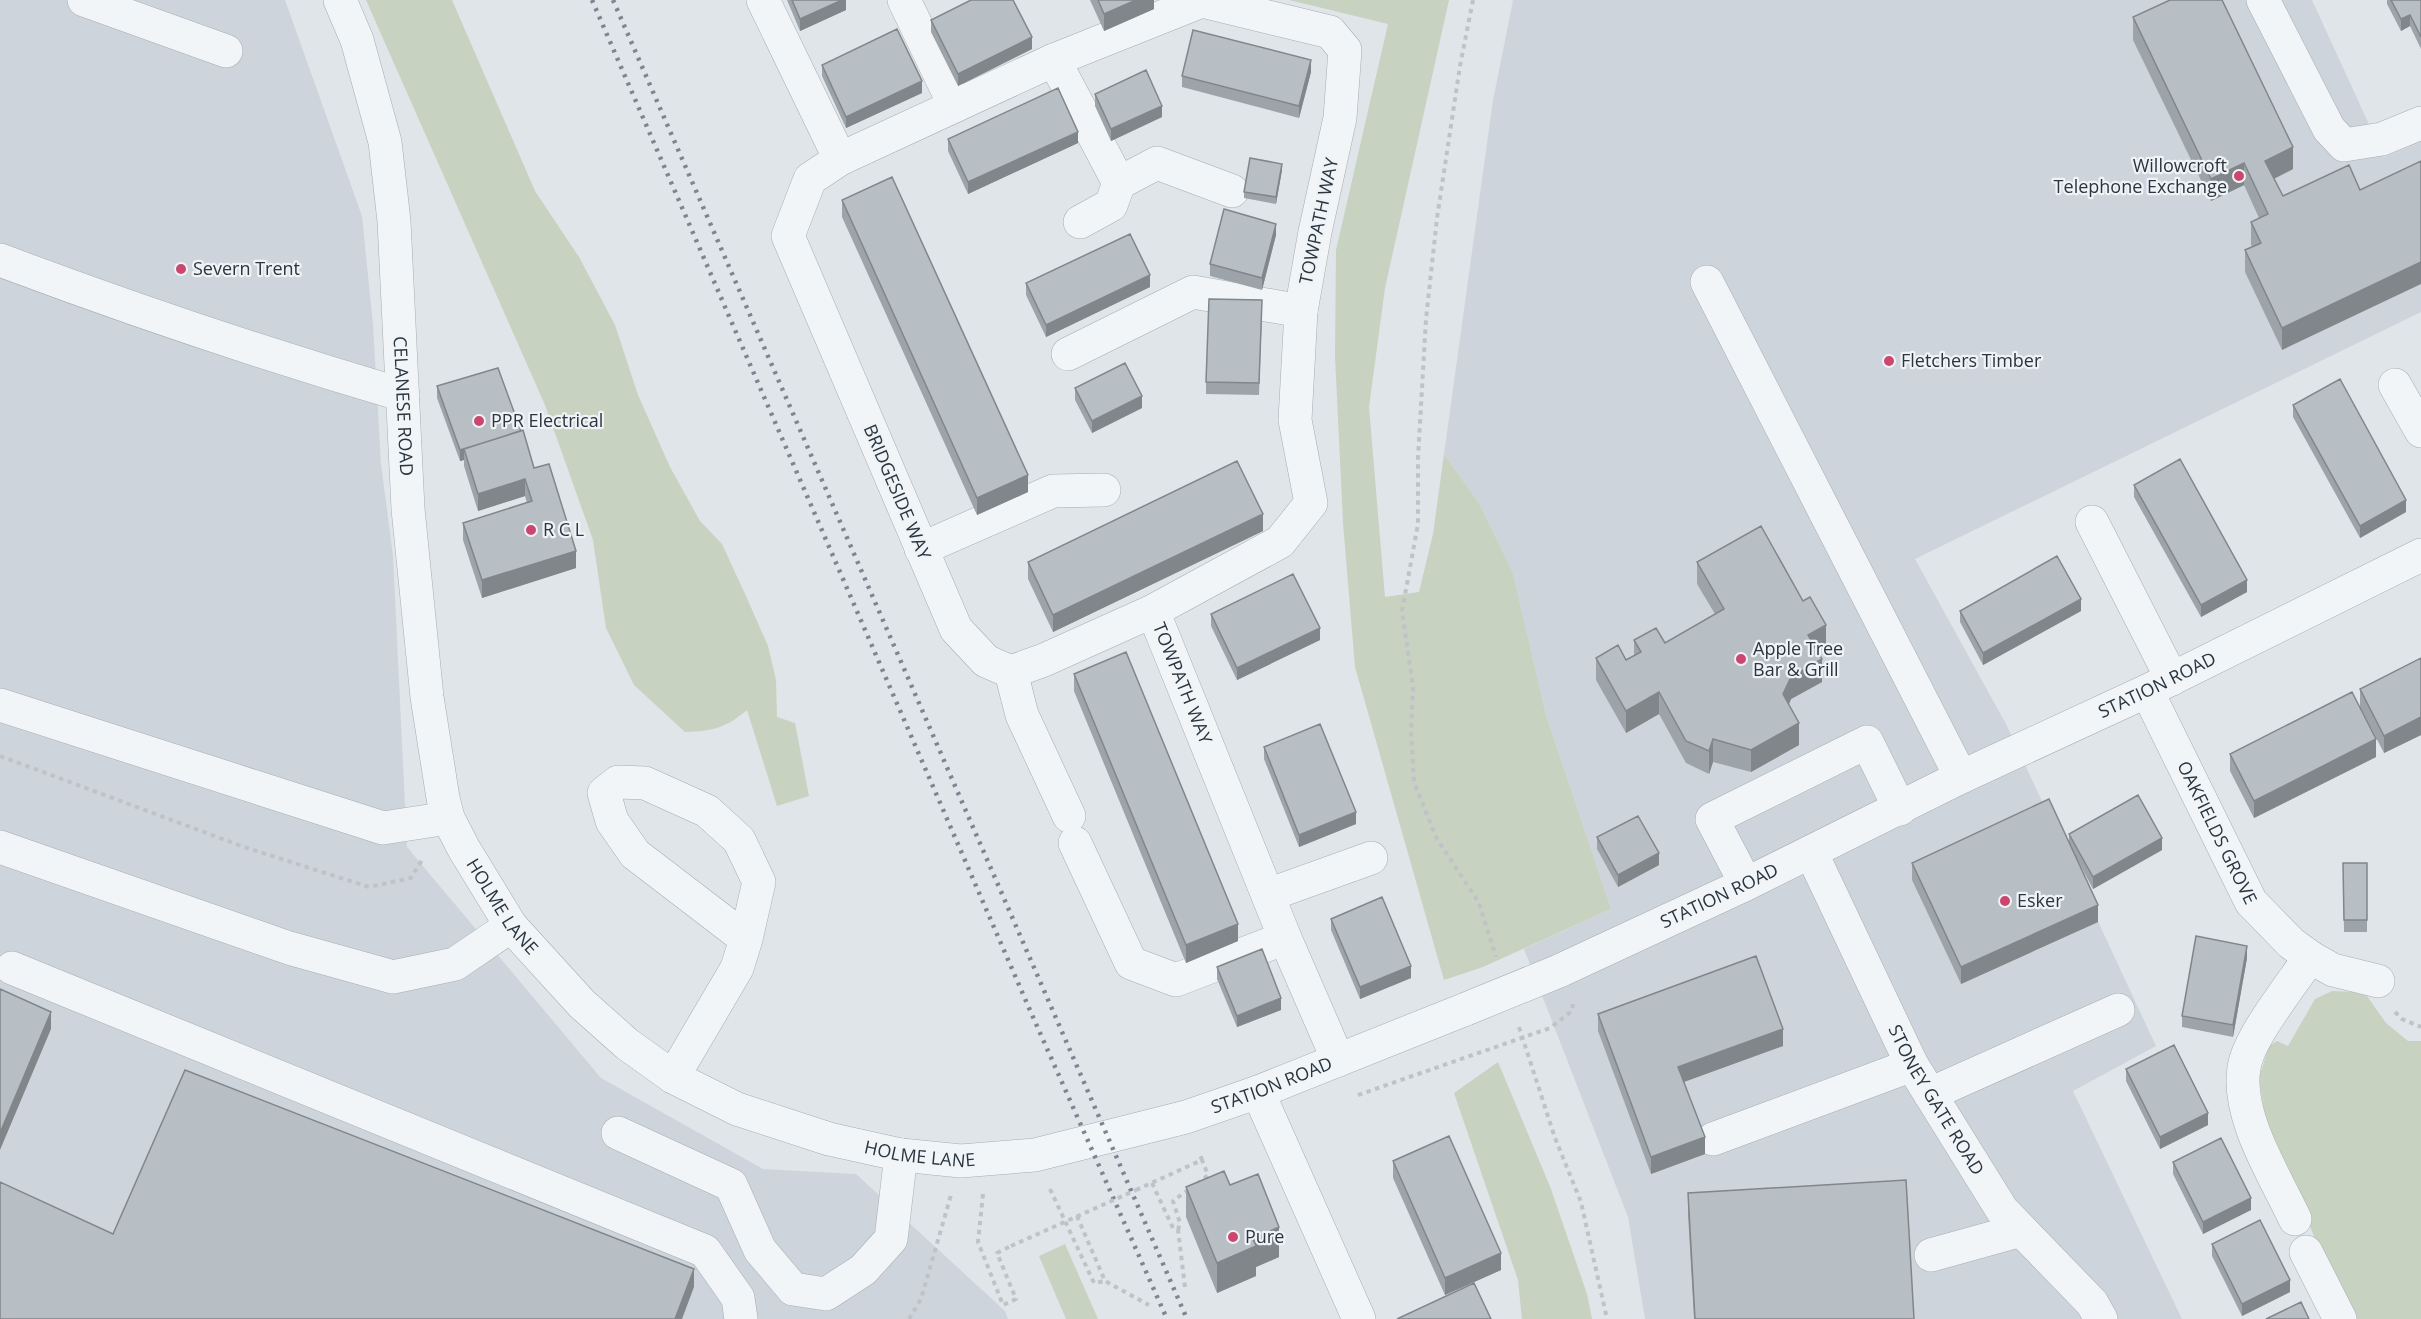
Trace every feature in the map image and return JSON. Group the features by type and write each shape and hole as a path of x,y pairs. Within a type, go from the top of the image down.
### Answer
{"street":[{"path":"84,0 226,51"},
{"name":"CELANESE ROAD","path":"340,0 357,40 385,142 394,221 408,508 427,697 448,818"},
{"path":"763,0 840,159"},
{"path":"904,0 955,106"},
{"path":"2263,0 2329,129 2344,145 2382,139 2421,123"},
{"name":"BRIDGESIDE WAY","path":"1011,672 986,661 956,629 788,236 810,179 840,159 1054,60 1202,1 1330,32 1345,50"},
{"name":"TOWPATH WAY","path":"1338,1060 1268,896 1153,611 1280,542 1311,503 1295,420 1301,311 1315,232 1340,118 1345,50"},
{"path":"1054,60 1119,183"},
{"path":"1080,222 1111,205 1119,183 1157,163 1232,191"},
{"path":"0,260 103,299 317,370 403,395"},
{"path":"1707,282 1961,777"},
{"path":"1068,354 1193,292 1301,311"},
{"path":"2395,385 2421,431"},
{"path":"921,549 1053,491 1104,490"},
{"name":"OAKFIELDS GROVE","path":"2092,522 2251,902 2290,943 2310,957 2333,970 2378,981"},
{"name":"STATION ROAD","path":"974,1159 1035,1155 1186,1117 1258,1092 1559,971 1746,884 1961,777 2159,685 2421,555"},
{"path":"1153,611 1044,660 1011,672 1022,715 1131,963 1176,980 1286,938"},
{"path":"0,705 383,828 448,818"},
{"path":"1746,884 1712,819 1867,742 1900,809"},
{"path":"673,1077 737,968 747,939 759,882 739,840 707,811 645,783 618,782 604,793 612,821 635,854 747,939"},
{"name":"HOLME LANE","path":"448,818 511,926 582,1004 627,1044 673,1077 737,1108 792,1129 901,1155 974,1159"},
{"path":"0,847 290,948 393,977 455,964 511,926"},
{"name":"STONEY GATE ROAD","path":"1811,852 1912,1065 2002,1210 2092,1303 2101,1319"},
{"path":"1268,896 1371,858"},
{"path":"2295,1219 2246,1116 2243,1091 2244,1066 2259,1031 2310,957"},
{"path":"12,968 705,1251 738,1298 741,1319"},
{"path":"1930,1094 2118,1010"},
{"path":"1713,1139 1912,1065"},
{"path":"1258,1092 1359,1319"},
{"path":"618,1133 731,1185 760,1250 794,1289 828,1307 891,1239 901,1155"},
{"path":"1930,1255 2021,1230"},
{"path":"2306,1252 2340,1319"}],"path":[{"path":"1473,0 1460,66 1437,218 1426,319 1418,458 1418,524 1402,611 1413,687 1411,732 1414,782 1436,837 1479,903 1497,958"},
{"path":"0,756 244,848 369,887 411,878 448,818"},
{"path":"1521,1036 1550,1028 1572,1011 1574,1008 1572,1003"},
{"path":"1518,1025 1555,1138 1581,1202 1607,1319"},
{"path":"1035,1155 1094,1283 1105,1281"},
{"path":"974,1159 978,1242 1003,1305 1016,1299 997,1253 1192,1164"},
{"path":"909,1319 921,1299 974,1159"},
{"path":"1185,1287 1178,1230 1180,1223 1173,1202 1208,1175 1202,1160"},
{"path":"1152,1182 1173,1228 1178,1230"},
{"path":"1077,1216 1105,1281 1149,1305"}],"shaded area":[{"path":"0,0 285,0 362,216 373,325 381,464 393,556 407,847 601,1078 763,1169 856,1174 1005,1311 1008,1319 0,1319"},
{"path":"1513,0 2312,0 2384,157 2421,142 2421,312 1915,559 2006,724 2156,1046 2073,1091 2182,1319 1645,1319 1628,1217 1524,949 1611,909 1546,715 1513,573 1479,503 1444,454 1493,100"}],"green space":[{"path":"366,0 452,0 535,191 579,257 615,325 638,395 670,467 700,521 722,544 746,596 768,646 776,680 777,717 795,723 809,796 777,806 747,710 719,727 685,732 634,685 606,628 593,540 545,405"},
{"path":"1289,0 1449,0 1385,288 1369,407 1385,597 1419,592 1433,534 1444,454 1479,503 1513,573 1546,715 1611,909 1483,967 1444,980 1355,667 1343,523 1335,356 1336,250 1388,24"},
{"path":"2332,991 2352,992 2367,996 2386,1023 2408,1041 2421,1041 2421,1319 2354,1319 2336,1291 2266,1123 2259,1078 2269,1046 2277,1041 2288,1046 2315,999"},
{"path":"1498,1062 1551,1189 1587,1294 1592,1319 1522,1319 1518,1280 1454,1093"},
{"path":"1065,1244 1098,1319 1066,1319 1039,1256"}],"building":[{"path":"792,0 842,0 800,19"},
{"path":"971,0 1013,0 1032,37 958,74 931,20"},
{"path":"1098,0 1136,0 1104,14"},
{"name":"Willowcroft Telephone Exchange","path":"2170,0 2222,0 2293,147 2265,161 2283,196 2349,165 2360,190 2421,161 2421,262 2282,328 2245,250 2261,243 2251,222 2268,214 2244,163 2211,179 2133,17"},
{"path":"2391,0 2421,0 2421,37 2410,15 2401,19"},
{"path":"897,29 922,81 846,117 822,65"},
{"path":"1193,30 1311,60 1299,106 1182,76"},
{"path":"1146,70 1162,106 1111,129 1095,94"},
{"path":"1058,88 1078,132 968,182 948,139"},
{"path":"1250,158 1282,164 1276,197 1244,192"},
{"path":"892,177 1028,475 977,498 842,200"},
{"path":"1224,209 1276,224 1262,278 1210,264"},
{"path":"1130,234 1150,275 1046,325 1026,283"},
{"path":"1209,299 1262,300 1259,383 1206,382"},
{"path":"1125,363 1142,396 1092,421 1075,388"},
{"name":"PPR Electrical","path":"498,368 521,431 460,450 437,386"},
{"path":"2340,379 2406,500 2360,526 2293,405"},
{"name":"R C L","path":"523,430 534,468 549,464 576,551 482,580 463,523 532,501 525,479 478,494 464,449"},
{"path":"2180,459 2247,580 2201,605 2134,485"},
{"path":"1237,461 1263,514 1053,615 1028,562"},
{"name":"Apple Tree Bar & Grill","path":"1761,526 1803,601 1810,597 1826,625 1808,635 1822,659 1791,677 1783,694 1799,723 1751,750 1713,739 1709,751 1686,741 1659,692 1626,711 1596,658 1618,645 1626,660 1641,652 1634,640 1656,628 1665,643 1724,609 1697,562"},
{"path":"2057,556 2081,599 1983,653 1960,611"},
{"path":"1293,574 1320,628 1237,668 1211,614"},
{"path":"1126,652 1238,924 1186,945 1074,674"},
{"path":"2421,658 2421,717 2384,736 2360,689"},
{"path":"2352,692 2376,739 2254,801 2230,754"},
{"path":"1320,724 1356,812 1299,835 1264,747"},
{"path":"2138,795 2162,838 2093,877 2069,834"},
{"name":"Esker","path":"2049,799 2098,905 1961,967 1912,863"},
{"path":"1638,816 1659,853 1618,875 1597,837"},
{"path":"2343,863 2367,863 2367,920 2344,920"},
{"path":"1382,897 1411,966 1360,987 1331,919"},
{"path":"2196,936 2247,946 2233,1025 2182,1016"},
{"path":"1262,949 1281,998 1237,1016 1217,967"},
{"path":"1756,956 1783,1029 1678,1067 1705,1137 1651,1157 1598,1014"},
{"path":"0,989 51,1012 0,1133"},
{"path":"2174,1045 2208,1113 2160,1137 2126,1069"},
{"path":"185,1070 694,1269 675,1319 0,1319 0,1182 113,1234"},
{"path":"1449,1136 1501,1253 1445,1278 1393,1161"},
{"path":"2221,1138 2251,1198 2203,1222 2173,1162"},
{"path":"1224,1171 1230,1185 1258,1174 1279,1227 1253,1239 1256,1246 1217,1263 1186,1187"},
{"path":"1906,1180 1914,1319 1695,1319 1688,1193"},
{"path":"2260,1220 2290,1280 2242,1304 2212,1244"},
{"path":"1474,1283 1491,1319 1397,1319"},
{"path":"2301,1302 2309,1319 2266,1319"}],"railway":[{"path":"592,0 1029,1008 1167,1319"},
{"path":"613,0 1187,1319"}],"place":[{"name":"Willowcroft Telephone Exchange","path":"2239,176"},
{"name":"Severn Trent","path":"181,269"},
{"name":"Fletchers Timber","path":"1889,361"},
{"name":"PPR Electrical","path":"479,421"},
{"name":"R C L","path":"531,530"},
{"name":"Apple Tree Bar & Grill","path":"1741,659"},
{"name":"Esker","path":"2005,901"},
{"name":"Pure","path":"1233,1237"}]}
